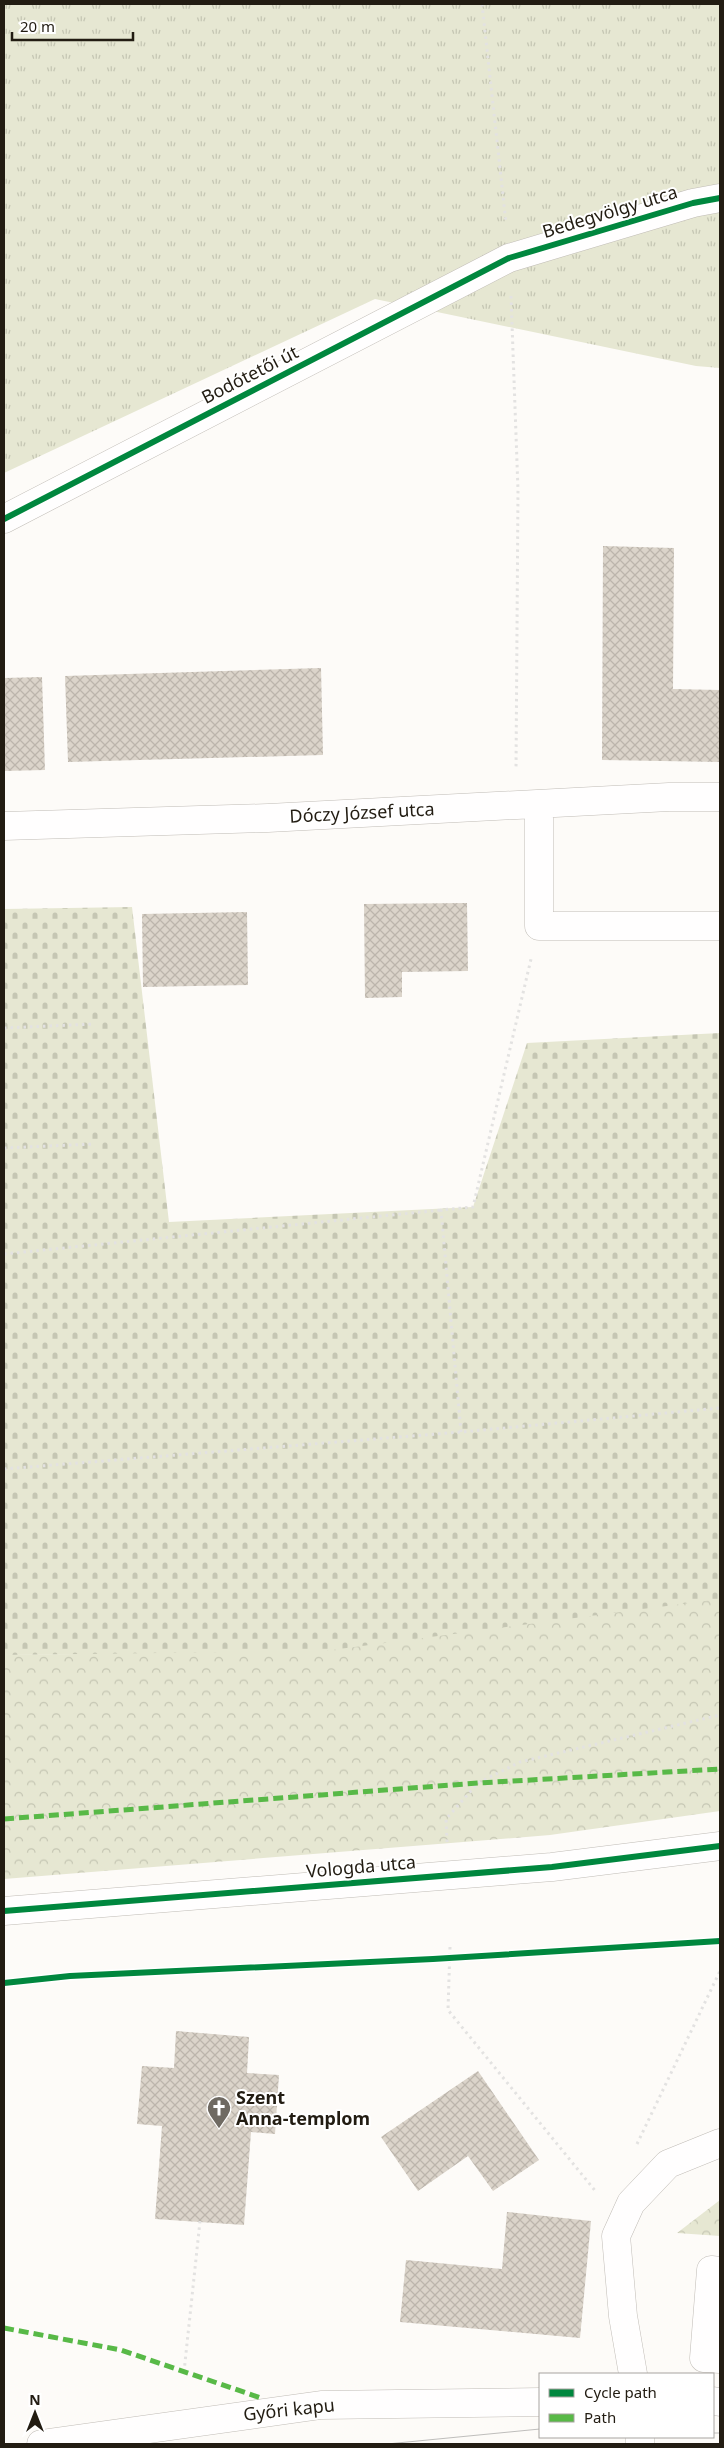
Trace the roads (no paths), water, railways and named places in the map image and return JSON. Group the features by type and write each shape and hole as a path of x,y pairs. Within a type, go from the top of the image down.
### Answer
{"street":[{"name":"Bedegvölgy utca","path":"509,258 693,203 720,198"},
{"name":"Bodótetői út","path":"4,519 509,258"},
{"name":"Dóczy József utca","path":"4,826 268,818 669,797 720,797"},
{"path":"528,805 539,926 720,926"},
{"name":"Vologda utca","path":"4,1911 552,1868 720,1846"},
{"path":"633,2373 623,2316 616,2236 631,2203 668,2164 720,2143"},
{"path":"720,2271 711,2270 704,2358 720,2359"},
{"name":"Győri kapu","path":"40,2444 320,2404 539,2402"}],"tram line":[{"path":"387,2444 539,2429"},
{"path":"714,2433 720,2433"}],"place":[{"name":"Szent Anna-templom","path":"219,2129"}]}
